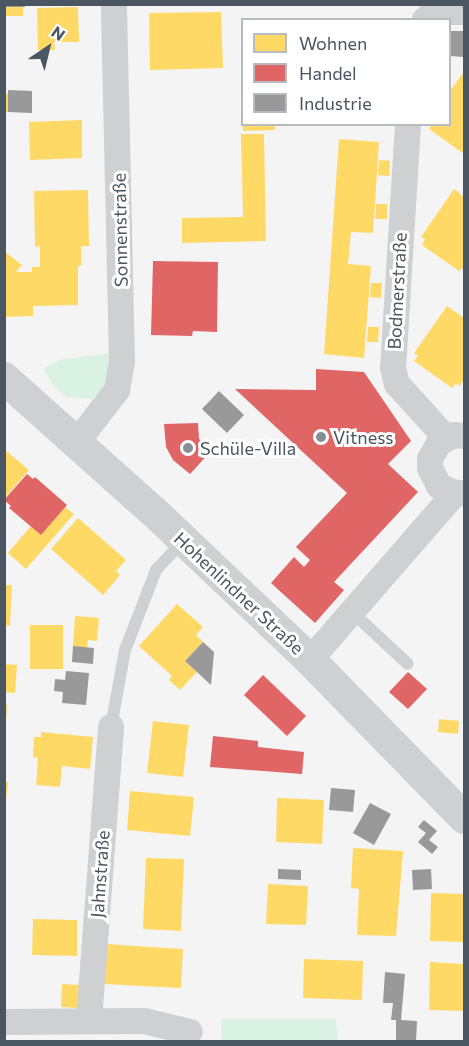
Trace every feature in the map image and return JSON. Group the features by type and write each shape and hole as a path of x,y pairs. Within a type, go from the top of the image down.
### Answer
{"street":[{"name":"Sonnenstraße","path":"78,442 117,390 122,361 114,4"},
{"path":"427,18 433,12 465,12"},
{"name":"Bodmerstraße","path":"310,660 460,493 439,486 430,468 434,450 455,437 397,384 393,368 408,126"},
{"name":"Hohenlindner Straße","path":"4,378 78,442 310,660 465,818"},
{"name":"Jahnstraße","path":"89,1021 111,727"},
{"path":"4,1022 144,1021 190,1032"}],"lane":[{"path":"111,727 124,650 156,570 184,540"},
{"path":"352,612 408,664"}],"green space":[{"path":"110,353 114,380 92,399 66,397 54,386 43,369 59,360"},
{"path":"221,1019 336,1019 338,1041 222,1041"}],"building: Wohnen":[{"path":"6,7 23,7 23,16 5,16"},
{"path":"78,7 79,42 54,42 55,50 38,50 37,8"},
{"path":"221,12 223,68 150,70 149,13"},
{"path":"462,74 464,76 464,154 429,129 431,126 451,126 451,90"},
{"path":"4,94 8,94 8,112 4,112"},
{"path":"82,120 82,158 30,160 29,122"},
{"path":"243,126 275,126 275,130 243,131"},
{"path":"241,134 264,134 266,241 182,243 182,218 243,217"},
{"path":"339,139 379,142 373,233 351,232 348,264 371,266 364,358 324,354"},
{"path":"379,160 390,161 389,176 378,175"},
{"path":"454,189 464,197 464,267 459,271 422,245 425,239 421,237"},
{"path":"88,190 89,246 81,246 81,266 78,266 78,305 33,306 33,316 4,317 4,251 22,265 16,272 32,272 32,267 40,267 40,246 35,247 34,191"},
{"path":"376,204 387,204 387,219 375,219"},
{"path":"371,283 382,283 381,298 370,297"},
{"path":"447,306 464,318 464,379 460,386 456,383 452,388 414,361 418,356 414,353"},
{"path":"368,327 379,327 378,342 367,342"},
{"path":"4,449 29,470 4,499"},
{"path":"65,507 74,514 26,569 8,553 31,526 41,535"},
{"path":"78,518 126,560 116,571 120,575 103,595 51,549"},
{"path":"5,585 12,585 10,626 5,625"},
{"path":"177,604 203,627 196,635 203,642 185,661 197,672 180,690 169,680 172,676 139,646"},
{"path":"75,616 99,618 97,641 88,640 87,648 73,646"},
{"path":"30,625 63,625 63,669 30,669"},
{"path":"4,664 17,665 15,693 4,692"},
{"path":"4,704 7,704 6,722 4,722"},
{"path":"439,719 459,721 458,734 438,732"},
{"path":"153,721 189,725 183,777 147,773"},
{"path":"41,732 93,737 90,769 62,766 60,787 36,785 38,758 33,757 34,737 41,737"},
{"path":"4,782 8,782 6,800 4,800"},
{"path":"130,791 194,797 190,836 127,830"},
{"path":"277,798 324,800 322,844 276,842"},
{"path":"353,848 403,851 396,936 357,935 359,889 351,888"},
{"path":"146,858 184,859 181,931 143,929"},
{"path":"268,884 308,886 306,925 266,924"},
{"path":"431,893 464,894 464,942 430,941"},
{"path":"33,919 77,920 77,956 32,955"},
{"path":"106,944 183,949 181,988 104,984"},
{"path":"304,959 363,961 362,1000 303,998"},
{"path":"430,962 464,964 464,1011 429,1010"},
{"path":"62,984 79,985 77,1008 61,1007"}],"building: Handel":[{"path":"153,261 218,262 217,332 193,331 192,336 151,335"},
{"path":"316,369 364,372 411,441 388,464 418,492 334,582 344,590 315,623 271,583 294,557 304,567 310,560 296,547 347,493 235,389 316,390"},
{"name":"Schüle-Villa","path":"198,423 199,439 212,450 190,474 173,460 166,447 164,424"},
{"path":"27,474 33,479 35,477 67,505 41,535 9,508 11,506 4,500"},
{"path":"408,672 427,689 408,709 389,692"},
{"path":"263,675 306,716 287,736 244,695"},
{"path":"213,736 258,741 258,747 304,752 302,774 210,767"}],"building: Industrie":[{"path":"4,4 25,4 25,7 4,7"},
{"path":"451,31 464,31 464,57 451,56"},
{"path":"8,90 32,91 32,113 8,112"},
{"path":"219,391 244,415 227,433 202,409"},
{"path":"203,642 214,652 211,685 185,661"},
{"path":"73,646 94,648 93,664 72,662"},
{"path":"66,671 89,673 86,705 62,703 63,692 54,691 55,679 65,680"},
{"path":"331,788 355,790 353,812 329,810"},
{"path":"370,803 391,814 374,845 353,833"},
{"path":"424,820 437,831 429,840 438,847 432,854 418,842 426,833 418,827"},
{"path":"278,869 301,870 301,880 278,879"},
{"path":"431,869 432,889 413,890 412,870"},
{"path":"385,972 405,974 401,1020 417,1021 416,1042 396,1042 396,1020 391,1020 393,1003 383,1003"}],"place":[{"name":"Vitness","path":"321,437"},
{"name":"Schüle-Villa","path":"188,448"}]}
